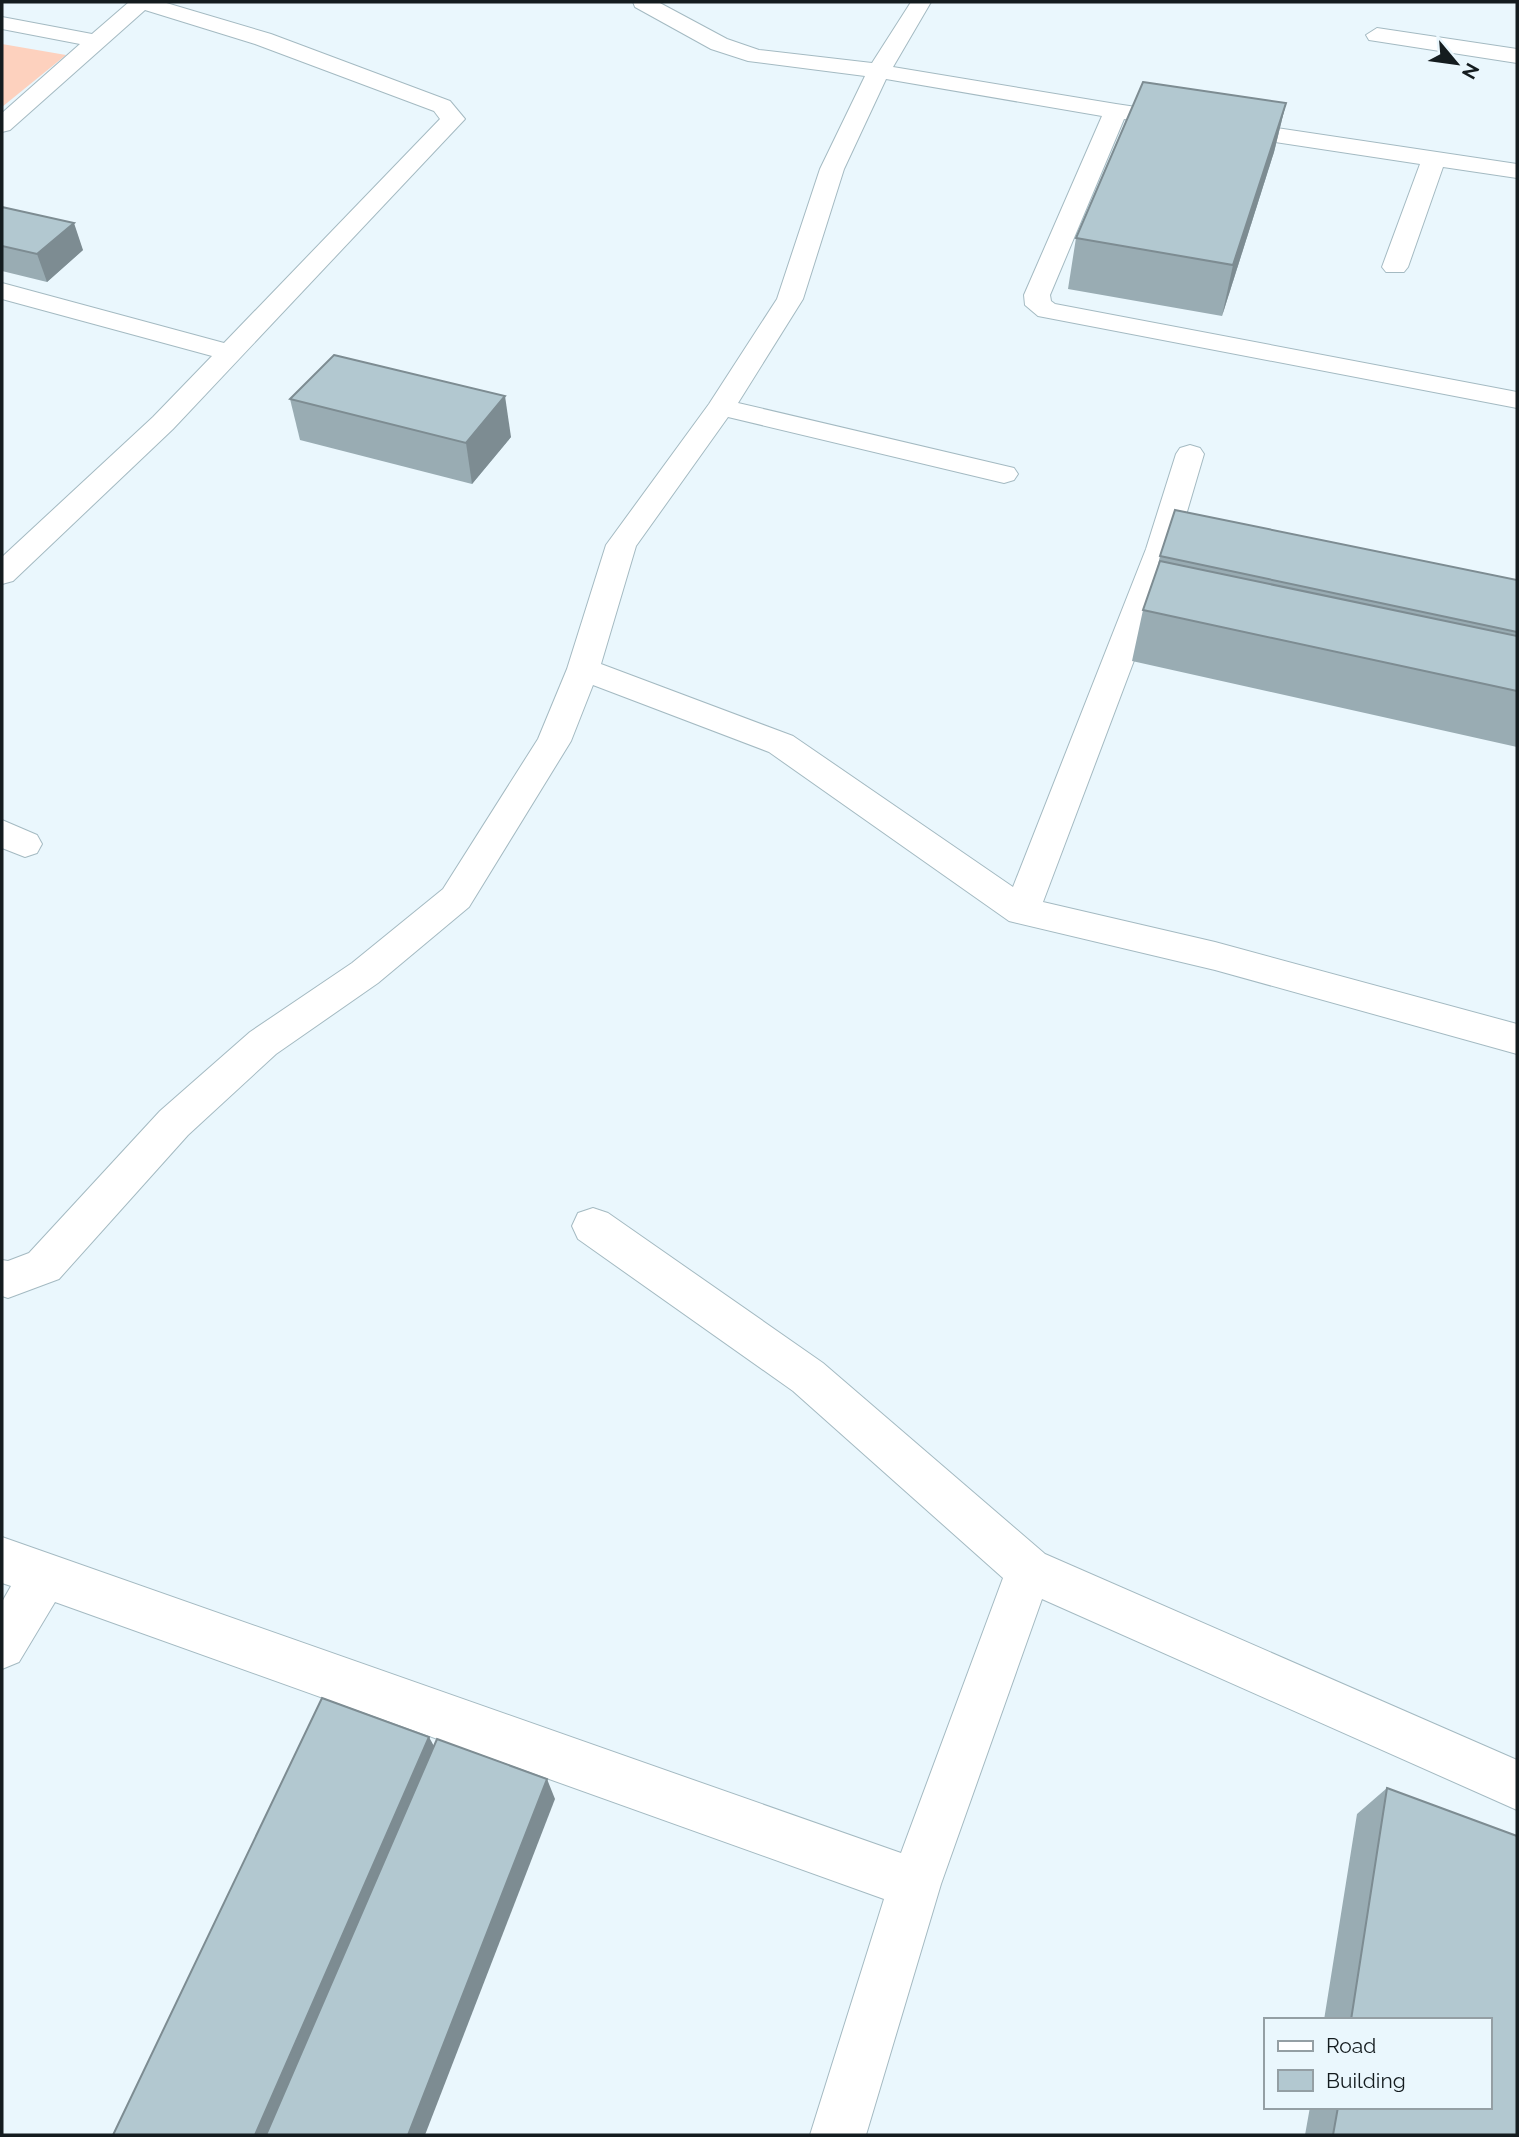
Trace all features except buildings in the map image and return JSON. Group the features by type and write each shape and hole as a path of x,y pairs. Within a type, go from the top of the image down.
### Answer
{"street":[{"path":"2,125 141,2 263,39 429,101 442,106 453,120 163,424 2,574"},
{"path":"643,2 719,44 756,56 879,71 1116,111 1517,171"},
{"path":"2,1278 8,1280 44,1266 174,1123 263,1043 365,973 456,898 554,741 583,669 621,545 721,407 790,299 832,169 879,71 921,2"},
{"path":"2,23 97,41"},
{"path":"1377,35 1517,56"},
{"path":"1116,111 1037,295 1038,304 1048,310 1517,400"},
{"path":"1395,267 1434,158"},
{"path":"2,291 231,353"},
{"path":"721,407 1004,474"},
{"path":"1022,911 1175,551 1189,454"},
{"path":"583,669 781,744 1022,911 1215,956 1517,1039"},
{"path":"593,1226 808,1377 1029,1570 1517,1785"},
{"path":"2,1645 23,1568 915,1884"},
{"path":"838,2135 915,1884 1029,1570"}],"shaded area":[{"path":"2,44 66,55 2,107"}]}
